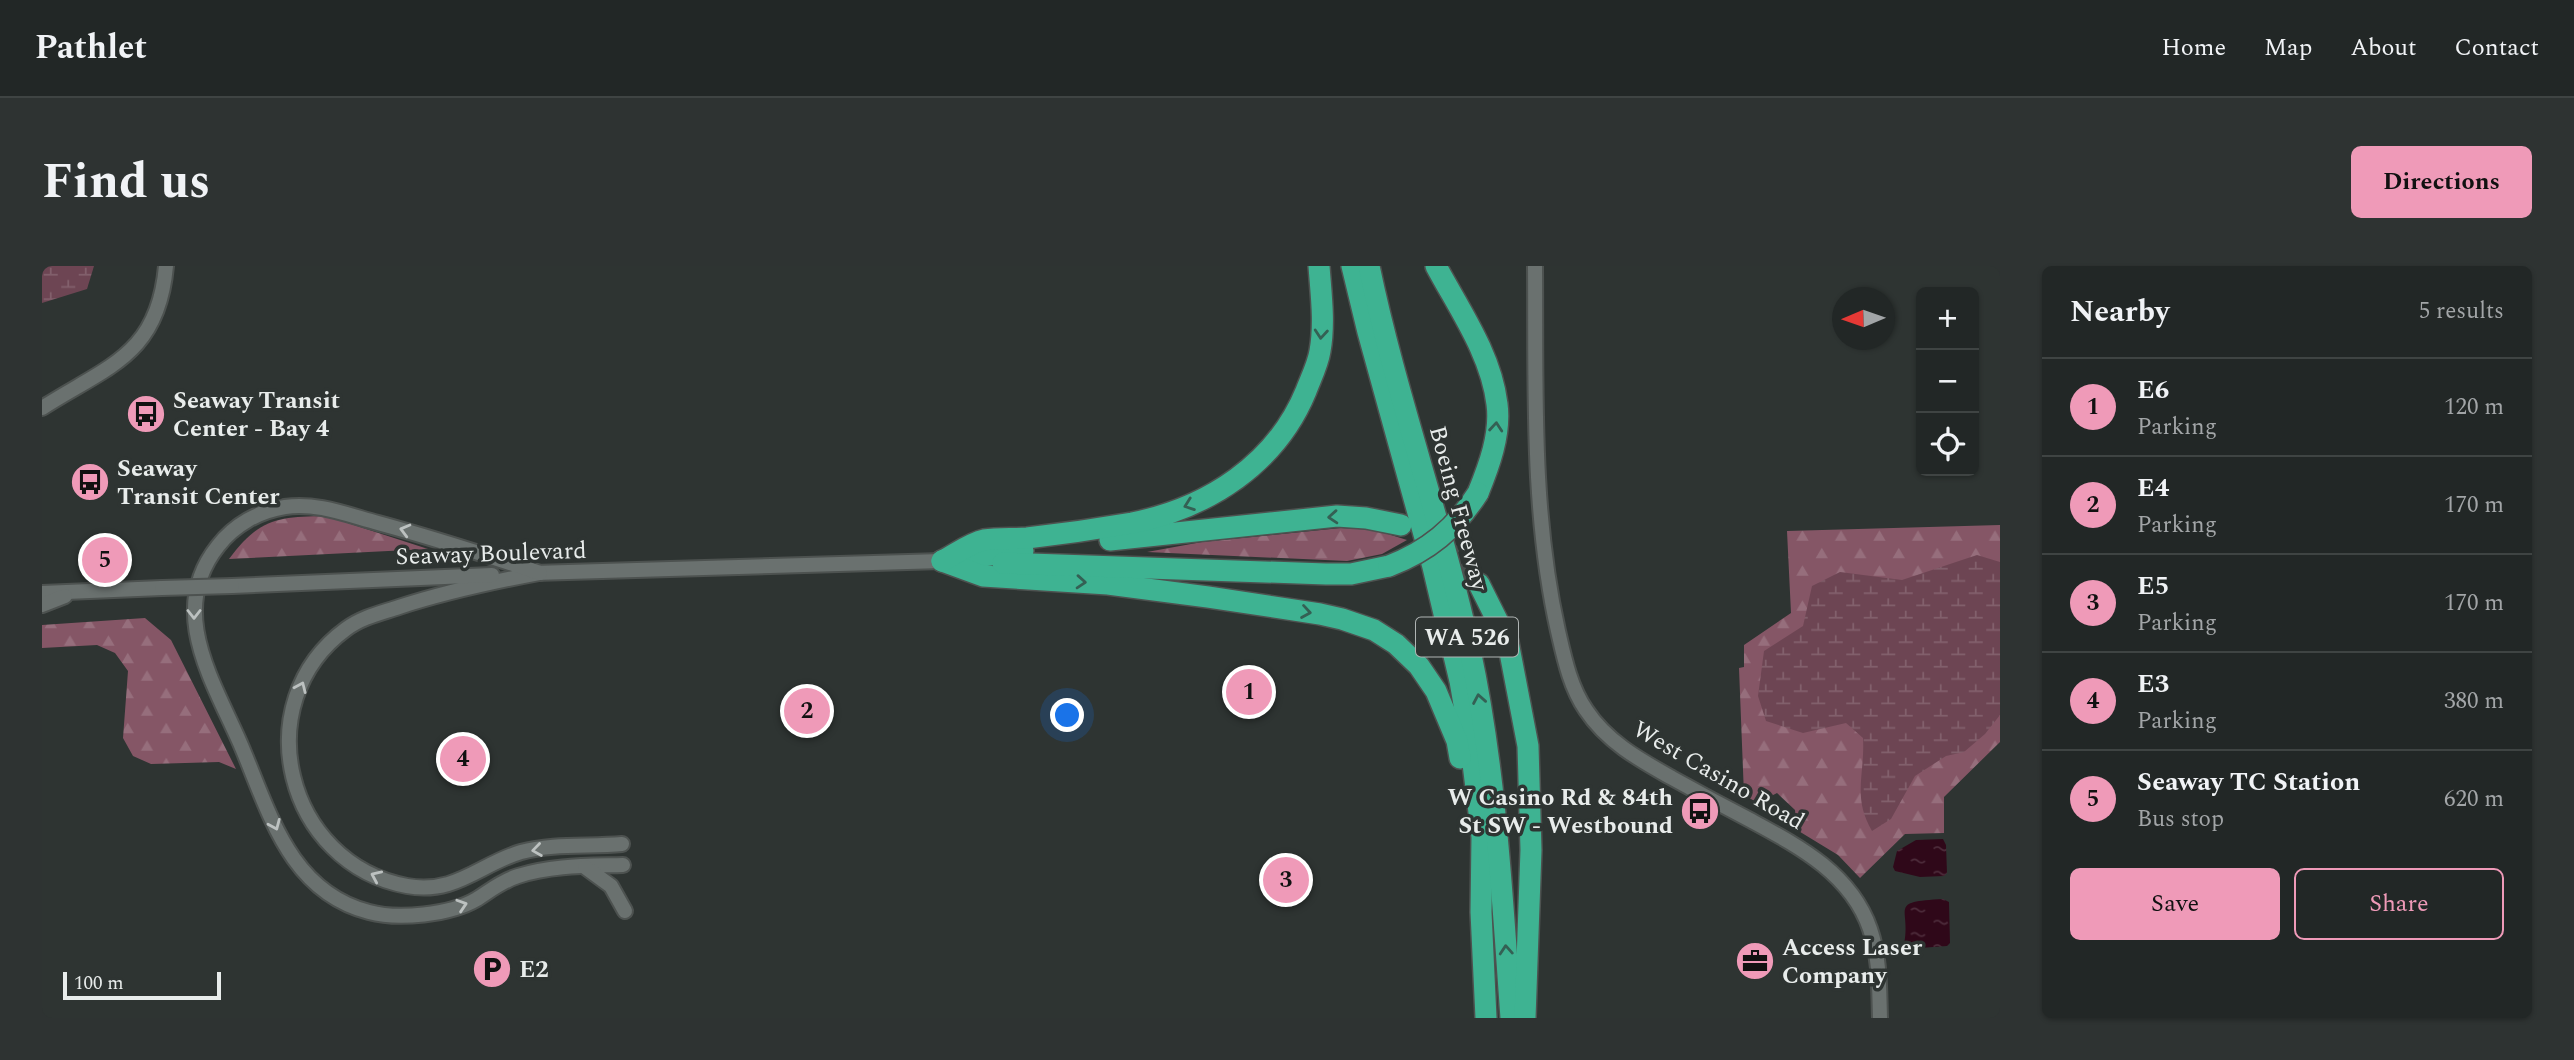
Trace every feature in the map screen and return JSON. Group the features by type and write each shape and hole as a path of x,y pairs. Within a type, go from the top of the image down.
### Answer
{"highway":[{"path":"942,561 982,540 1026,538 1145,519 1200,501 1225,488 1245,473 1273,446 1289,425 1311,380 1320,353 1322,324 1319,266"},
{"name":"Boeing Freeway","path":"1352,266 1371,345 1433,567 1460,681 1482,837 1481,912 1486,1018"},
{"name":"Boeing Freeway","path":"1369,266 1393,367 1458,603 1479,698 1491,777 1511,1018"},
{"path":"942,561 1339,574 1374,571 1424,551 1460,520 1478,493 1495,438 1497,406 1482,350 1436,266"},
{"path":"942,561 1174,532 1337,516 1401,525"},
{"path":"942,561 983,576 1108,584 1320,614 1374,630 1396,644 1419,666 1436,691 1457,741 1481,912"},
{"path":"1479,584 1508,642 1520,693 1528,746 1531,850 1525,1018"}],"street":[{"path":"42,408 100,375 121,360 139,342 155,318 166,266"},
{"name":"West Casino Road","path":"1535,266 1536,434 1544,560 1555,619 1573,686 1586,711 1606,734 1634,757 1814,856 1841,880 1858,902 1870,927 1877,954 1880,1018"},
{"path":"540,573 451,543 342,513 305,506 287,507 252,517 223,539 202,570 194,601 194,624 204,659 282,841 299,868 328,894 367,911 398,916 441,911 475,900 495,885 517,876 546,869 623,865"},
{"name":"Seaway Boulevard","path":"42,593 540,573 942,561"},
{"path":"540,573 463,588 406,604 362,619 332,640 309,670 294,703 288,753 295,788 314,825 339,854 371,875 405,886 425,888 455,884 486,866 521,852 622,844"},
{"path":"42,605 80,591"},
{"path":"585,867 611,886 625,911"}],"green space":[{"path":"42,266 94,266 87,289 42,303"},
{"path":"326,516 428,549 229,559 250,535 271,522 295,517"},
{"path":"2000,525 2000,742 1944,797 1944,833 1905,834 1860,878 1838,855 1797,830 1795,810 1777,793 1758,803 1744,795 1739,668 1744,667 1744,645 1791,613 1787,531"},
{"path":"1341,528 1375,530 1407,540 1382,554 1347,561 1147,552 1202,542"},
{"path":"1977,555 2000,562 2000,715 1985,734 1964,752 1946,756 1915,776 1891,819 1872,831 1862,807 1863,738 1846,723 1803,733 1766,721 1758,696 1764,651 1803,626 1812,586 1840,572 1902,580"},
{"path":"145,618 171,640 236,769 219,762 151,764 133,756 123,738 128,671 115,653 97,645 42,648 42,625"}],"water":[{"path":"1943,839 1946,845 1947,873 1944,876 1920,877 1895,871 1893,867 1897,851 1916,840"},
{"path":"1943,899 1949,902 1950,943 1947,946 1906,949 1905,909 1914,902"}],"tunnel":[{"path":"1438,544 1459,561 1479,584"}],"place":[{"name":"Seaway Transit Center - Bay 4","path":"146,414"},
{"name":"Seaway Transit Center","path":"90,482"},
{"name":"Seaway TC Station","path":"105,560"},
{"name":"E6","path":"1249,692"},
{"name":"E4","path":"807,711"},
{"name":"E3","path":"463,759"},
{"name":"W Casino Rd & 84th St SW - Westbound","path":"1700,811"},
{"name":"E5","path":"1286,880"},
{"name":"Access Laser Company","path":"1755,961"},
{"name":"E2","path":"492,969"}]}
